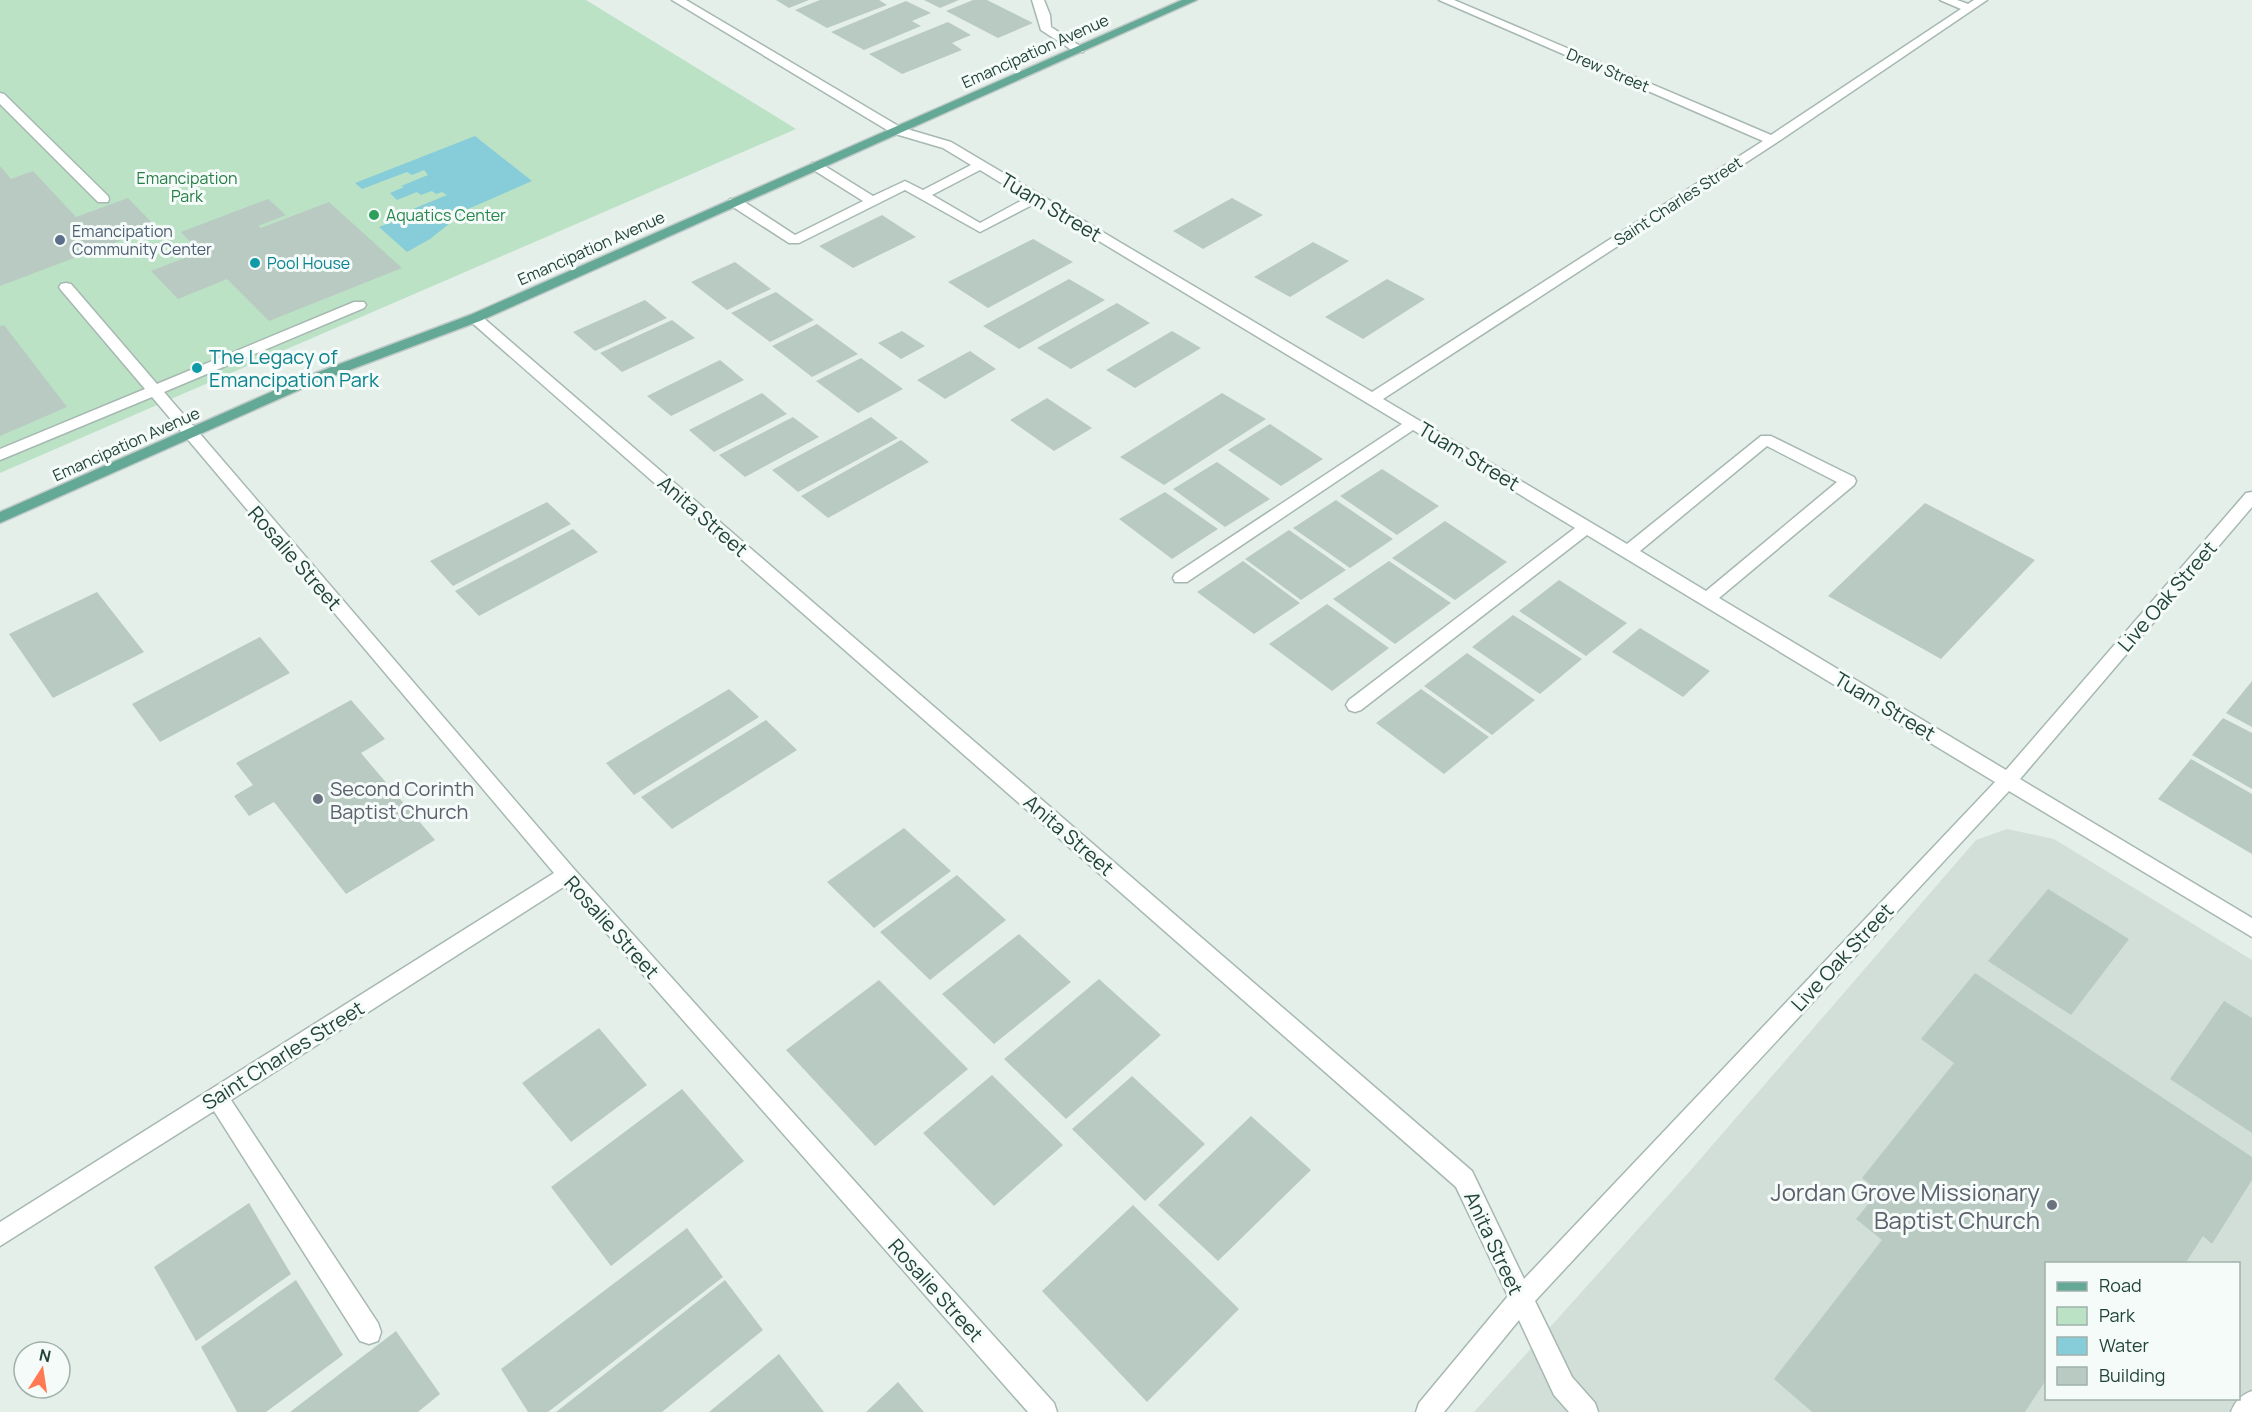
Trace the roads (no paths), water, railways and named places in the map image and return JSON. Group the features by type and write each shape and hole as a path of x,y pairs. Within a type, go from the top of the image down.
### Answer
{"main road":[{"name":"Emancipation Avenue","path":"0,518 310,380 475,318 1191,0"}],"street":[{"name":"Tuam Street","path":"678,0 896,130 947,145 981,165 1707,598 2252,928"},
{"path":"1038,0 1044,15 1045,28 1079,50"},
{"name":"Drew Street","path":"1445,0 1772,140"},
{"path":"1946,0 1975,4"},
{"name":"Saint Charles Street","path":"1373,398 1772,140 1975,4"},
{"path":"0,96 103,199"},
{"path":"922,195 981,165"},
{"path":"816,166 873,201"},
{"path":"735,202 794,240 905,185 980,228 1036,198"},
{"name":"Rosalie Street","path":"66,287 567,876 1045,1412"},
{"path":"0,455 359,305"},
{"name":"Anita Street","path":"475,318 1464,1179 1563,1386 1586,1412"},
{"path":"1181,578 1414,423"},
{"path":"1628,552 1766,439 1848,481 1707,598"},
{"name":"Live Oak Street","path":"1428,1412 1521,1299 2008,780 2252,497"},
{"path":"1355,705 1587,527"},
{"name":"Saint Charles Street","path":"0,1235 567,876"},
{"path":"217,1097 369,1332"},
{"path":"2243,1412 2252,1402"}],"water":[{"path":"475,136 532,181 468,209 430,239 407,252 379,227 416,213 413,209 447,195 442,192 436,194 432,191 421,195 417,192 397,200 390,193 428,175 424,170 412,175 407,172 362,189 355,183"}],"place":[{"name":"Aquatics Center","path":"374,215"},
{"name":"Emancipation Community Center","path":"60,240"},
{"name":"Pool House","path":"255,263"},
{"name":"The Legacy of Emancipation Park","path":"197,368"},
{"name":"Second Corinth Baptist Church","path":"318,799"},
{"name":"Jordan Grove Missionary Baptist Church","path":"2052,1205"}],"park label":[{"name":"Emancipation Park","path":"187,187"}]}
